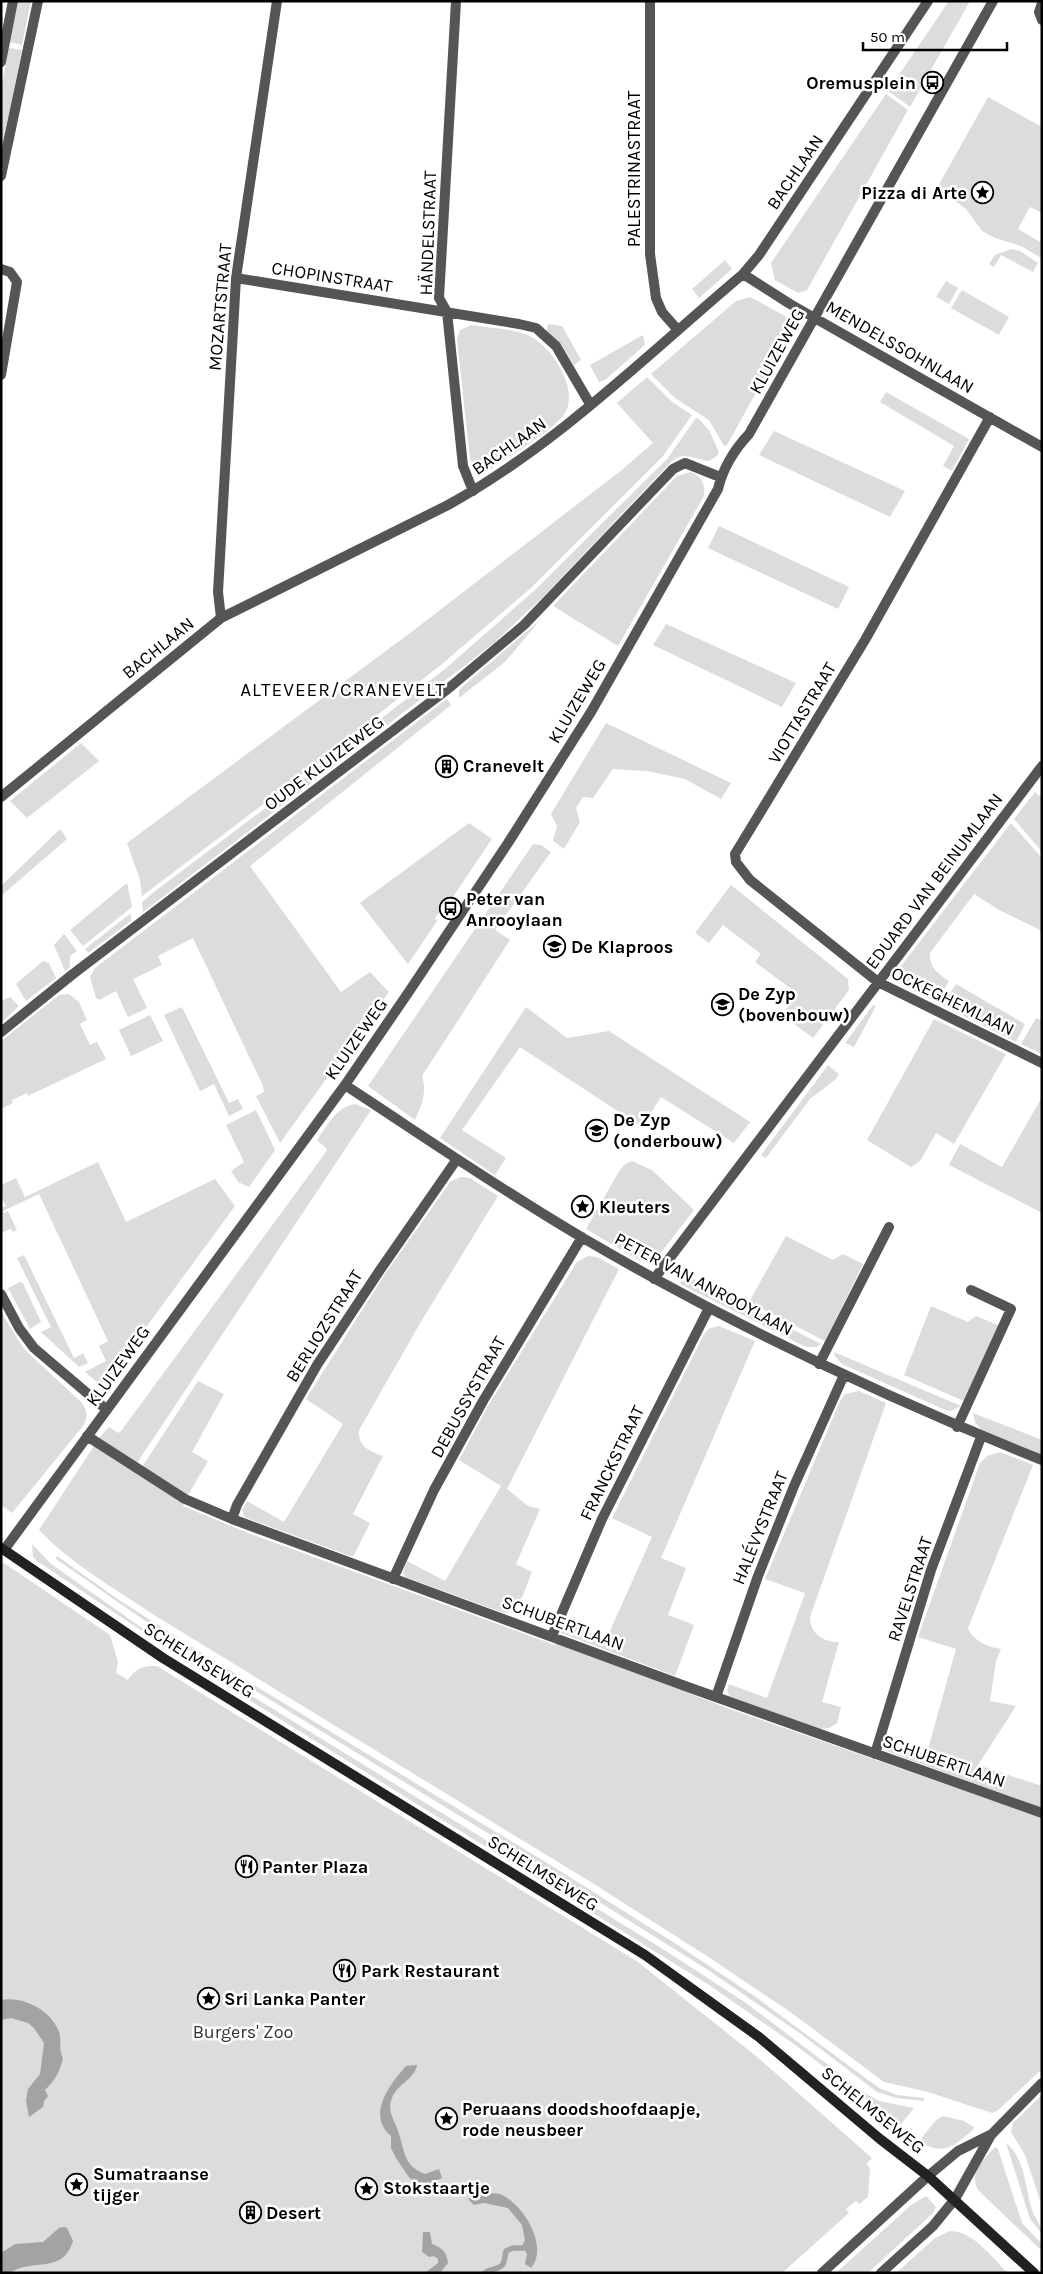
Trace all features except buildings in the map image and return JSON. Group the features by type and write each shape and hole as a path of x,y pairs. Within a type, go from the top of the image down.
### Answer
{"main road":[{"name":"SCHELMSEWEG","path":"3,1549 163,1658 645,1955 760,2037 880,2139 955,2199 1034,2273"}],"street":[{"path":"1,62 13,1"},
{"path":"2,175 38,1"},
{"name":"MOZARTSTRAAT","path":"221,618 218,592 236,278 277,1"},
{"name":"HÄNDELSTRAAT","path":"456,1 439,298 447,312 463,466 473,491"},
{"name":"PALESTRINASTRAAT","path":"650,1 650,254 656,298 662,312 677,329"},
{"name":"BACHLAAN","path":"1,797 221,618 473,491 560,430 743,274 759,255 928,1"},
{"name":"KLUIZEWEG","path":"3,1549 344,1085 508,843 591,712 707,509 718,489 720,478 738,446 749,434 993,1"},
{"path":"1042,3 1040,12 1042,20"},
{"path":"1,269 10,272 17,282 1,374"},
{"name":"MENDELSSOHNLAAN","path":"743,274 790,304 1042,447"},
{"name":"CHOPINSTRAAT","path":"236,278 536,328 556,346 590,404"},
{"name":"VIOTTASTRAAT","path":"878,982 750,880 736,862 735,854 870,632 990,417"},
{"name":"OUDE KLUIZEWEG","path":"1,1032 73,974 486,658 549,600 673,469 685,463 720,478"},
{"name":"EDUARD VAN BEINUMLAAN","path":"654,1279 1042,766"},
{"name":"OCKEGHEMLAAN","path":"878,982 1042,1063"},
{"name":"PETER VAN ANROOYLAAN","path":"344,1085 457,1159 582,1237 654,1279 819,1364 958,1427 1042,1460"},
{"name":"BERLIOZSTRAAT","path":"232,1519 237,1505 317,1365 457,1159"},
{"path":"819,1364 889,1227"},
{"name":"DEBUSSYSTRAAT","path":"393,1579 434,1490 479,1409 582,1237"},
{"path":"958,1427 1011,1309 971,1290"},
{"path":"1,1294 19,1328 34,1348 106,1410"},
{"name":"FRANCKSTRAAT","path":"552,1636 602,1519 709,1308"},
{"name":"HALÉVYSTRAAT","path":"716,1697 758,1576 794,1486 844,1375"},
{"name":"SCHUBERTLAAN","path":"87,1436 185,1499 232,1519 716,1697 1042,1813"},
{"name":"RAVELSTRAAT","path":"875,1754 931,1570 981,1436"},
{"path":"881,2273 933,2226 955,2199 991,2135 1042,2083"},
{"path":"822,2273 958,2151 991,2135"}],"green space":[{"path":"18,1 31,1 22,45 10,42"},
{"path":"949,1 970,1 910,107 888,91"},
{"path":"9,48 22,50 1,153 1,89"},
{"path":"886,94 908,110 807,290 798,293 775,280 771,263"},
{"path":"988,97 1042,127 1042,213 1030,207 1018,229 1040,242 1042,240 1041,258 1021,246 995,238 982,231 966,209 937,188"},
{"path":"1011,249 1020,251 1038,263 1033,272 1001,255 994,267 989,264 995,255"},
{"path":"725,260 732,269 699,298 692,289"},
{"path":"946,281 958,288 949,304 936,297"},
{"path":"962,290 1009,317 999,335 951,308"},
{"path":"750,297 785,316 789,333 727,445 724,446 709,420 675,398 651,374 736,301"},
{"path":"548,324 562,326 581,360 574,365 562,346 547,331"},
{"path":"471,325 514,331 537,340 555,359 562,371 567,383 569,396 568,407 555,424 488,471 475,468 470,459 457,339 460,330"},
{"path":"643,335 645,345 605,380 599,382 590,365"},
{"path":"647,377 672,402 692,415 663,456 532,587 442,664 286,787 142,896 140,880 127,843 418,627 623,469 653,443 617,403"},
{"path":"886,392 969,439 952,471 943,466 954,446 880,402"},
{"path":"696,418 709,430 719,452 717,456 709,461 686,456 677,457 673,460 543,597 494,643 143,912 142,902 154,892 445,669 535,590 667,459"},
{"path":"774,431 905,491 890,517 759,455"},
{"path":"690,472 697,475 702,481 704,496 618,646 553,606 677,476"},
{"path":"719,526 849,587 838,609 708,548"},
{"path":"540,620 505,662 459,698 459,691 462,687"},
{"path":"666,624 796,683 782,707 653,645"},
{"path":"447,699 451,705 250,866 341,992 370,972 389,992 280,1143 256,1096 264,1092 263,1086 193,938 158,956 162,965 133,979 147,1008 128,1017 116,991 99,1000 96,998 90,977 95,968"},
{"path":"606,723 731,783 721,799 685,779 647,771 613,769 593,798 583,797 576,808 580,822 564,849 553,841 557,826 551,814"},
{"path":"81,743 99,761 27,818 10,801"},
{"path":"1035,792 1042,798 1042,852 1014,819"},
{"path":"469,823 492,839 444,910 442,909 435,918 437,921 408,964 360,903"},
{"path":"1011,823 1042,858 1042,931 1001,911 974,894 930,953 932,966 949,981 936,1002 909,989 900,979 901,966"},
{"path":"60,829 67,839 1,896 1,886"},
{"path":"533,844 541,845 551,852 495,930 510,940 422,1076 424,1093 422,1104 415,1120 368,1086"},
{"path":"127,883 132,907 83,946 70,930"},
{"path":"731,885 848,979 849,990 813,1038 782,1015 798,994 755,962 761,954 723,925 709,943 695,933"},
{"path":"131,913 131,921 88,953 85,949"},
{"path":"64,934 77,951 70,956 70,967 65,971 54,945"},
{"path":"43,961 49,963 56,978 26,1001 16,984"},
{"path":"956,984 1025,1024 1016,1042 942,1005"},
{"path":"69,994 79,1002 87,1020 80,1024 90,1045 97,1042 106,1059 28,1096 27,1093 12,1100 13,1103 1,1109 1,1041 59,995"},
{"path":"10,997 19,1006 1,1023 1,1001"},
{"path":"873,1005 876,1006 854,1047 845,1043"},
{"path":"182,1007 229,1103 238,1099 243,1109 229,1116 214,1084 200,1091 164,1015"},
{"path":"526,1007 567,1038 609,1031 750,1122 734,1143 661,1097 642,1127 520,1047 462,1130 506,1158 495,1175 440,1138"},
{"path":"150,1015 163,1041 131,1056 119,1030"},
{"path":"1036,1018 1042,1021 1042,1054 1021,1044"},
{"path":"934,1019 1006,1054 954,1144 936,1133 920,1161 911,1167 867,1140"},
{"path":"828,1065 839,1074 836,1079 810,1099 766,1158 761,1155"},
{"path":"1042,1097 1042,1213 949,1165 960,1144 1002,1167"},
{"path":"355,1104 371,1110 137,1463 99,1438 109,1427 118,1433 121,1431 326,1152 327,1149 317,1140 329,1123 343,1109"},
{"path":"256,1110 275,1150 249,1187 238,1182 231,1171 244,1162 226,1125"},
{"path":"632,1161 652,1170 694,1210 656,1259 646,1262 640,1261 586,1229 618,1173 624,1165"},
{"path":"98,1162 126,1222 215,1179 235,1206 108,1379 98,1383 85,1372 106,1361 99,1346 108,1341 39,1194 3,1211 4,1213 8,1211 17,1230 13,1232 11,1229 1,1233 1,1208 6,1206 1,1196 1,1185 16,1178 25,1197"},
{"path":"461,1177 470,1178 498,1196 422,1320 359,1430 362,1444 369,1450 383,1456 353,1514 370,1523 353,1557 244,1517 242,1510 247,1501 284,1522 343,1424 306,1399 385,1274 451,1181"},
{"path":"786,1236 833,1260 843,1254 863,1264 825,1341 749,1302"},
{"path":"24,1255 74,1358 83,1353 88,1363 79,1367 41,1332 51,1327 17,1258"},
{"path":"588,1256 597,1257 619,1269 507,1489 528,1506 540,1509 516,1564 532,1572 525,1591 514,1608 510,1612 504,1613 405,1577 403,1572 407,1561 445,1581 501,1486 459,1460 488,1406 577,1262"},
{"path":"686,1275 821,1344 816,1347 806,1347 684,1286 680,1283"},
{"path":"20,1282 23,1283 41,1322 30,1329 8,1288"},
{"path":"931,1306 968,1322 976,1316 998,1325 964,1401 904,1375"},
{"path":"1,1312 24,1349 81,1402 86,1414 83,1426 12,1513 1,1505"},
{"path":"719,1326 755,1341 661,1558 686,1568 668,1615 694,1625 675,1676 561,1633 565,1622 606,1640 652,1537 612,1518 703,1336 708,1329"},
{"path":"834,1352 961,1406 951,1411 945,1410 842,1364"},
{"path":"198,1381 224,1394 192,1452 208,1461 188,1495 142,1467"},
{"path":"859,1391 886,1403 810,1617 812,1628 818,1636 833,1642 839,1642 822,1702 841,1707 837,1723 829,1728 820,1729 729,1696 727,1690 729,1684 767,1698 805,1593 765,1579 840,1401 845,1394"},
{"path":"973,1413 1042,1440 1042,1456 981,1429 975,1423"},
{"path":"94,1446 184,1503 183,1506 248,1533 555,1645 557,1642 727,1708 1042,1818 1042,2069 997,2111 992,2113 928,2092 884,2082 793,2014 713,1960 594,1884 109,1586 65,1554 39,1530"},
{"path":"1000,1452 1033,1465 968,1628 970,1633 981,1643 1001,1649 996,1661 990,1701 1016,1706 978,1765 1042,1786 1042,1808 883,1750 885,1743 926,1756 956,1649 918,1637 980,1463 987,1456"},
{"path":"32,1544 51,1564 145,1630 666,1951 746,2003 868,2095 879,2101 914,2108 900,2125 794,2044 709,1985 199,1669 37,1561 33,1557"},
{"path":"57,1556 119,1600 208,1657 552,1866 673,1942 753,1995 879,2088 897,2095 924,2098 924,2101 896,2098 877,2092 801,2034 708,1970 174,1641 56,1559"},
{"name":"Burgers' Zoo","path":"1,1561 110,1635 118,1662 116,1673 128,1680 140,1668 157,1666 638,1962 756,2056 872,2158 867,2163 870,2169 868,2197 859,2204 856,2201 846,2209 849,2213 782,2273 1,2273"},
{"path":"1042,2095 1042,2206 1025,2155 1011,2132 1013,2123"},
{"path":"943,2116 964,2121 974,2127 973,2130 954,2145 942,2149 927,2146 919,2141 936,2120"},
{"path":"1006,2143 1018,2157 1030,2204 1042,2234 1030,2219"},
{"path":"995,2147 998,2149 1022,2223 1042,2244 1042,2251 978,2190 975,2184 976,2172"},
{"path":"926,2196 936,2207 933,2213 868,2273 836,2273 911,2205"},
{"path":"950,2231 959,2232 975,2240 1008,2273 896,2273 935,2238"}],"shaded area":[{"path":"1,2000 18,2000 35,2006 50,2017 60,2035 63,2058 60,2067 49,2087 45,2090 48,2096 44,2101 43,2107 29,2117 26,2101 28,2089 40,2074 44,2043 34,2028 28,2023 11,2018 1,2020"},
{"path":"417,2065 413,2074 394,2093 390,2108 409,2163 425,2174 439,2169 442,2178 430,2183 414,2182 408,2176 391,2148 391,2136 384,2128 381,2119 383,2100 393,2082 406,2066"},
{"path":"493,2193 502,2195 510,2200 526,2217 536,2238 536,2259 531,2268 525,2264 527,2254 522,2246 525,2240 522,2225 508,2208 484,2203 474,2205 468,2199 478,2194"},
{"path":"59,2228 67,2228 73,2241 65,2256 60,2260 1,2273 1,2253 15,2244 43,2242"},
{"path":"423,2232 430,2232 432,2244 442,2249 447,2256 448,2263 440,2273 425,2273 438,2263 438,2259 434,2256 429,2257 422,2252"}],"waterway":[{"path":"485,2273 502,2266 506,2251 513,2248 523,2248"}],"place":[{"name":"Oremusplein","path":"932,83"},
{"name":"Pizza di Arte","path":"983,193"},
{"name":"Cranevelt","path":"447,766"},
{"name":"Peter van Anrooylaan","path":"450,909"},
{"name":"De Klaproos","path":"555,947"},
{"name":"De Zyp (bovenbouw)","path":"722,1004"},
{"name":"De Zyp (onderbouw)","path":"597,1130"},
{"name":"Kleuters","path":"583,1207"},
{"name":"Panter Plaza","path":"246,1867"},
{"name":"Park Restaurant","path":"345,1971"},
{"name":"Sri Lanka Panter","path":"208,1999"},
{"name":"Peruaans doodshoofdaapje, rode neusbeer","path":"446,2119"},
{"name":"Sumatraanse tijger","path":"77,2184"},
{"name":"Stokstaartje","path":"367,2188"},
{"name":"Desert","path":"250,2213"}],"district":[{"name":"ALTEVEER/CRANEVELT","path":"343,690"}]}
